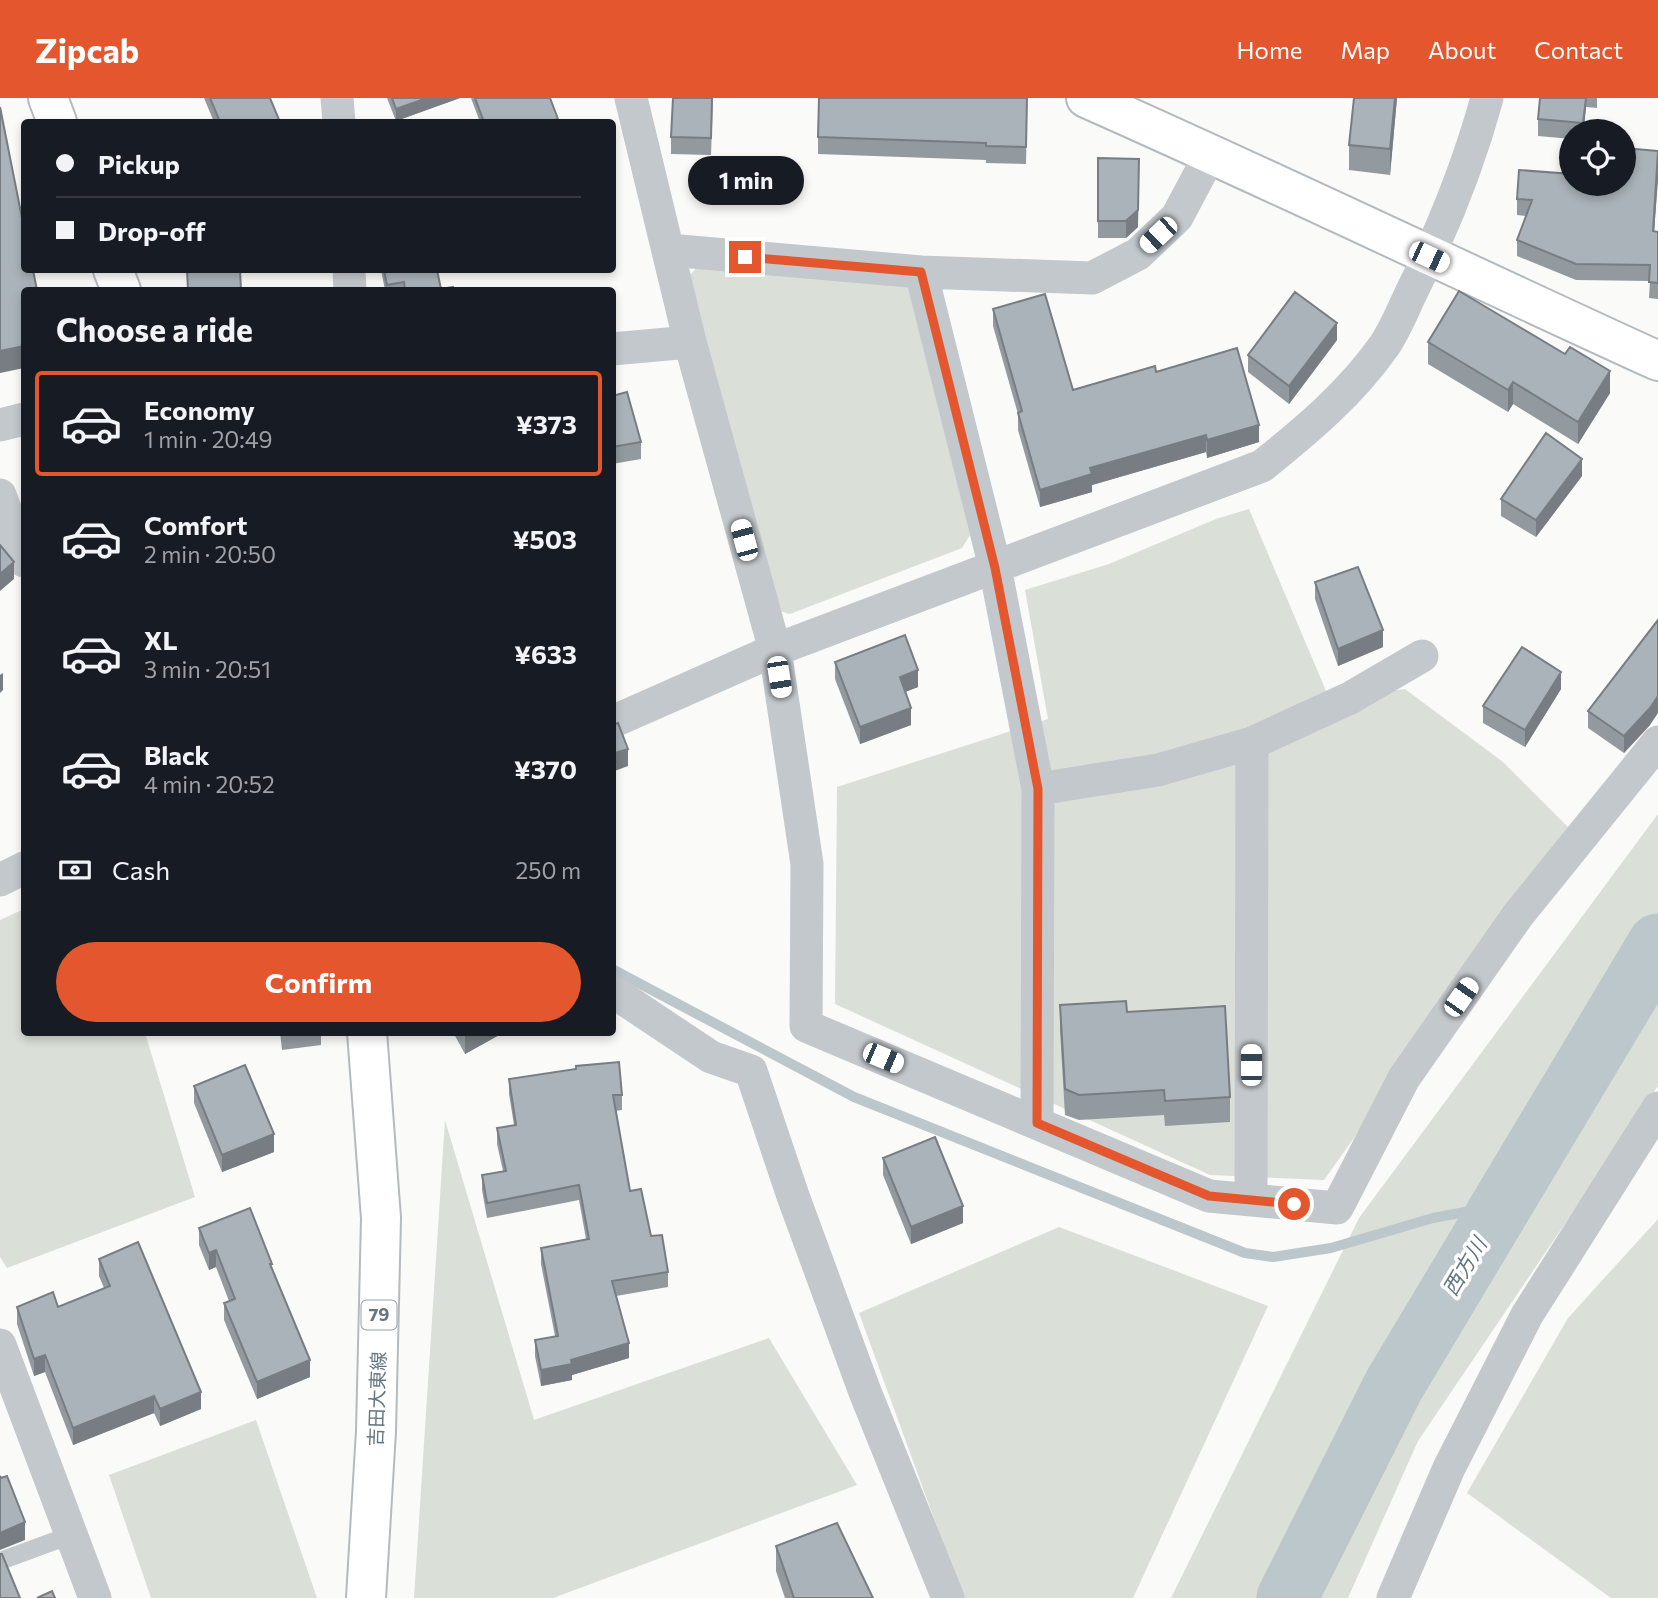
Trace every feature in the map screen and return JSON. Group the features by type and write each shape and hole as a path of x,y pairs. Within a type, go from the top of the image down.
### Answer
{"street":[{"path":"48,98 56,119"},
{"path":"337,98 339,119"},
{"path":"631,98 690,342 775,650 807,864 806,1026 1209,1196 1337,1208 1404,1078 1518,915 1658,742"},
{"path":"1086,98 1212,153 1429,257 1658,361"},
{"path":"616,720 775,650 1262,466 1312,427 1386,344 1429,257 1470,159 1487,98"},
{"path":"669,250 921,272 1092,278 1138,254 1177,217 1212,153"},
{"path":"921,272 995,568 1038,789 1037,1123"},
{"path":"616,349 690,342"},
{"path":"0,425 21,420"},
{"path":"0,495 21,553"},
{"path":"1038,789 1158,770 1252,743 1350,698 1422,656"},
{"path":"1251,1200 1252,743"},
{"path":"0,880 21,870"},
{"path":"616,994 711,1057 751,1071 864,1392 948,1598"},
{"name":"吉田大東線","path":"366,1598 376,1431 381,1218 367,1036"},
{"path":"1393,1598 1449,1468 1527,1315 1658,1108"},
{"path":"0,1345 95,1598"}],"lane":[{"path":"0,1561 71,1535"}],"shaded area":[{"path":"700,264 898,280 910,289 970,535 962,548 790,614 772,609 689,276"},
{"path":"1249,509 1329,698 1405,689 1503,762 1572,831 1324,1180 1210,1175 835,1004 837,787 1048,719 1025,590 1109,564 1216,519"},
{"path":"1658,814 1658,1086 1418,1441 1348,1598 1171,1598 1359,1218"},
{"path":"21,910 21,1036 146,1036 195,1197 7,1268 0,1257 0,920"},
{"path":"445,1120 534,1420 769,1338 857,1485 553,1598 414,1598"},
{"path":"1658,1219 1658,1598 1611,1598 1467,1493 1568,1318"},
{"path":"1059,1227 1268,1306 1133,1598 963,1598 859,1313"},
{"path":"256,1420 317,1598 151,1598 109,1475"}],"building":[{"path":"210,98 270,98 279,119 219,119"},
{"path":"392,98 427,98 396,109"},
{"path":"475,98 550,98 558,119 483,119"},
{"path":"673,98 712,98 711,138 671,137"},
{"path":"819,98 1027,98 1026,147 818,137"},
{"path":"1354,98 1395,98 1390,149 1349,145"},
{"path":"1540,98 1586,98 1583,119 1538,119"},
{"path":"0,107 21,213 21,273 34,273 36,287 21,287 21,347 0,351"},
{"path":"1636,149 1658,151 1653,231 1658,232 1658,283 1649,282 1650,265 1576,264 1517,240 1532,200 1517,199 1519,170 1559,173 1559,196 1636,196"},
{"path":"1098,158 1139,159 1138,210 1126,221 1098,221"},
{"path":"187,273 240,273 241,287 188,287"},
{"path":"385,273 438,273 441,287 405,287 404,282 387,285"},
{"path":"1459,291 1565,354 1570,347 1610,371 1578,422 1513,382 1508,390 1428,342"},
{"path":"1295,292 1337,323 1289,386 1248,355"},
{"path":"1045,294 1073,390 1155,366 1156,372 1237,348 1259,425 1207,440 1206,435 1090,468 1092,474 1040,490 1018,413 1022,411 993,309"},
{"path":"627,392 641,442 616,446 616,395"},
{"path":"1546,433 1582,459 1536,520 1501,499"},
{"path":"0,545 14,562 0,574"},
{"path":"1358,567 1383,630 1338,649 1315,582"},
{"path":"1658,620 1658,696 1624,736 1588,711"},
{"path":"905,635 918,670 900,677 911,708 860,727 835,662"},
{"path":"1522,647 1561,672 1525,730 1483,706"},
{"path":"616,724 628,749 616,753"},
{"path":"1126,1001 1127,1012 1225,1006 1230,1097 1165,1101 1164,1090 1079,1095 1065,1089 1060,1005"},
{"path":"619,1062 622,1095 613,1095 630,1191 641,1189 651,1236 662,1235 668,1272 612,1281 629,1343 571,1360 572,1364 541,1370 535,1340 558,1336 541,1248 589,1239 579,1185 487,1203 482,1175 506,1171 497,1128 516,1125 509,1079 576,1069 576,1066"},
{"path":"245,1065 274,1134 222,1155 194,1086"},
{"path":"935,1137 963,1206 911,1227 883,1158"},
{"path":"250,1208 310,1360 257,1382 224,1303 235,1299 216,1250 209,1253 199,1228"},
{"path":"138,1242 201,1392 160,1409 154,1396 73,1428 45,1355 34,1359 17,1307 53,1292 58,1307 110,1286 99,1259"},
{"path":"0,1476 7,1476 25,1522 0,1533"},
{"path":"837,1523 873,1598 794,1598 776,1546"},
{"path":"2,1554 20,1598 0,1598"},
{"path":"52,1591 55,1598 37,1598"}],"waterway":[{"name":"西方川","path":"1287,1598 1394,1385 1658,944"},
{"path":"616,971 854,1097 1245,1253 1273,1257 1331,1248 1433,1218 1502,1205"}],"route":[{"path":"745,257 921,272 995,568 1038,789 1037,1123 1209,1196 1294,1204"}]}
